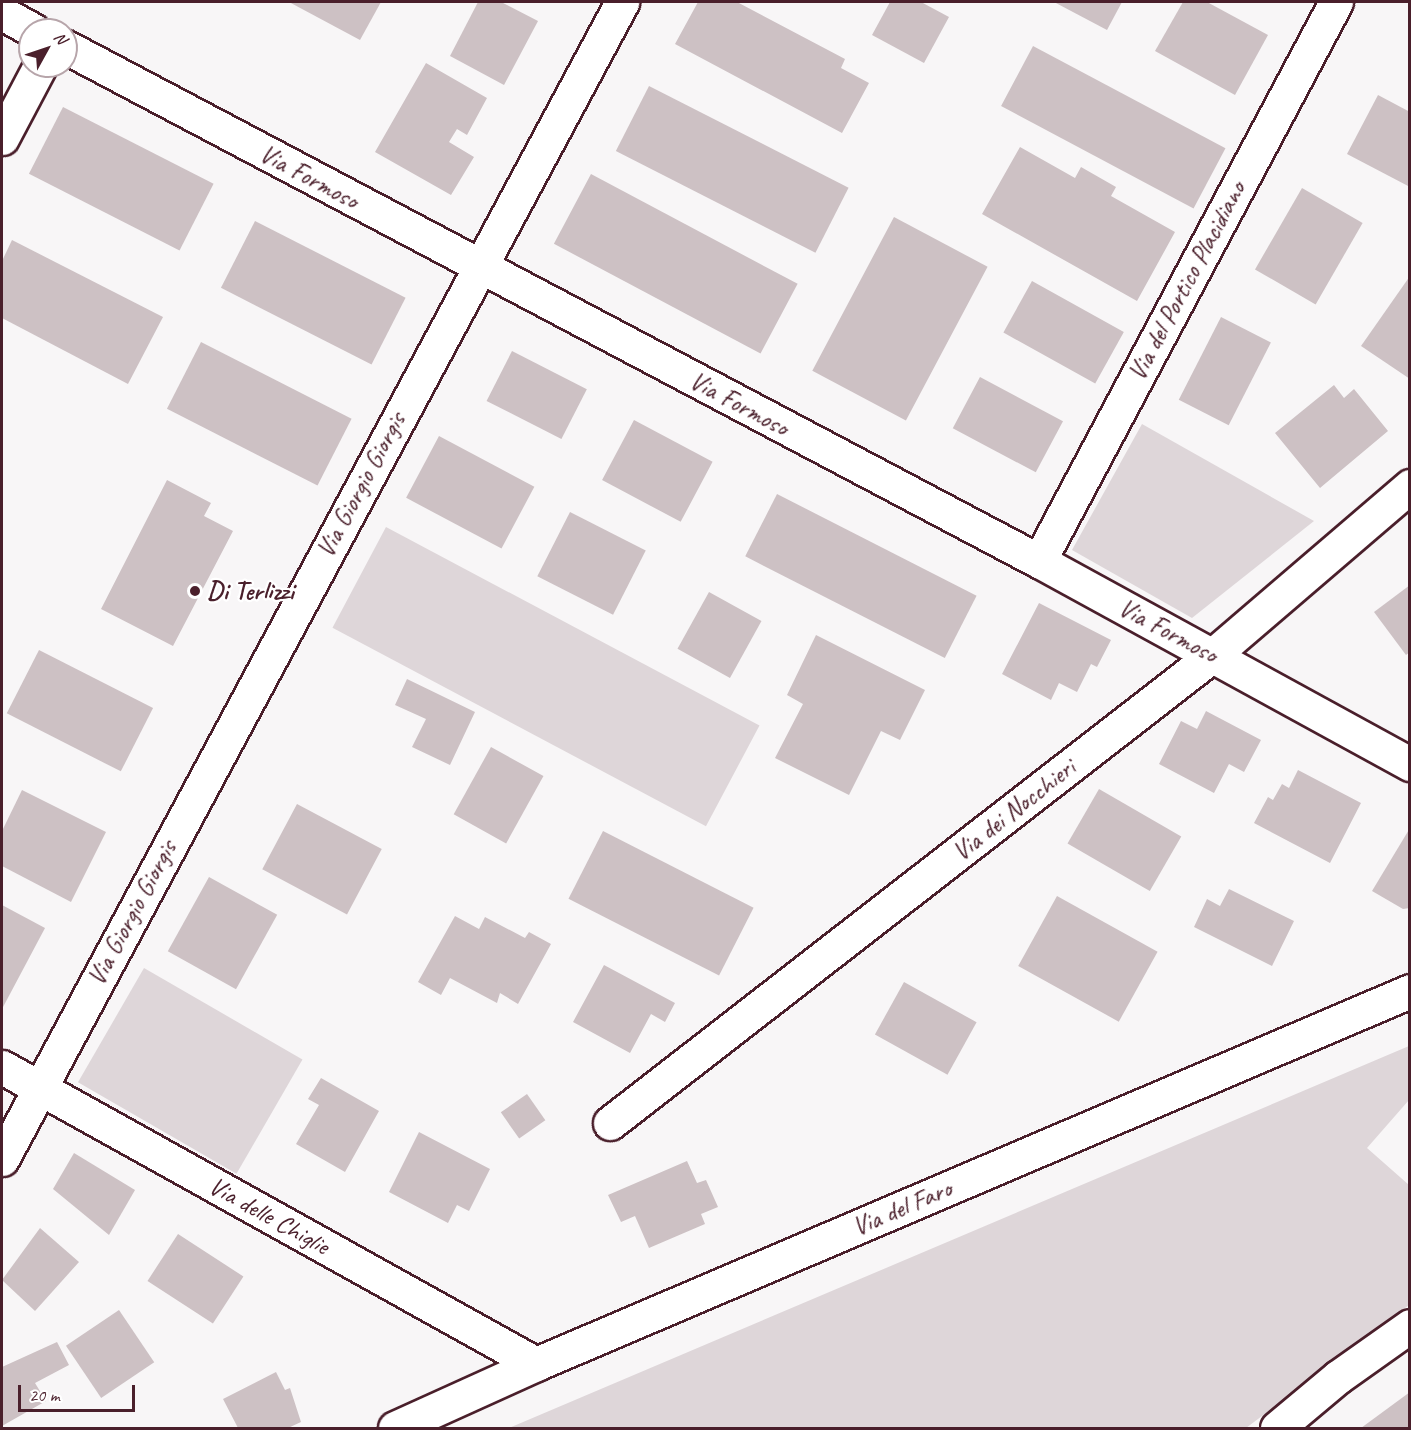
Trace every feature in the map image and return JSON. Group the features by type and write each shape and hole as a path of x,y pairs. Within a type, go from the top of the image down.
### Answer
{"street":[{"name":"Via Giorgio Giorgis","path":"2,1160 478,267 622,2"},
{"name":"Via del Portico Placidiano","path":"1039,561 1336,2"},
{"path":"2,13 18,22"},
{"name":"Via Formoso","path":"78,53 478,267 1039,561 1410,764"},
{"path":"2,138 33,78"},
{"name":"Via dei Nocchieri","path":"610,1123 1213,655 1410,486"},
{"name":"Via del Faro","path":"395,1428 437,1419 536,1364 1410,991"},
{"name":"Via delle Chiglie","path":"2,1067 536,1364"},
{"path":"1277,1428 1338,1377 1410,1326"}],"shaded area":[{"path":"1142,424 1314,521 1192,618 1072,550"},
{"path":"386,527 759,726 706,826 332,628"},
{"path":"144,968 302,1060 236,1174 78,1082"},
{"path":"1409,1046 1409,1100 1367,1148 1409,1185 1409,1305 1246,1428 509,1428"}],"building":[{"path":"289,2 381,2 360,40"},
{"path":"478,2 501,2 538,21 504,85 450,56"},
{"path":"698,2 737,2 845,59 841,68 869,83 842,133 675,44"},
{"path":"890,2 921,2 949,17 924,63 872,35"},
{"path":"1054,2 1122,2 1107,30"},
{"path":"1183,2 1207,2 1268,35 1235,95 1155,51"},
{"path":"1033,46 1225,148 1194,208 1001,106"},
{"path":"426,63 487,98 467,135 457,129 449,142 474,157 451,195 375,152"},
{"path":"649,86 849,188 815,253 616,151"},
{"path":"1378,95 1410,112 1410,187 1347,154"},
{"path":"63,107 214,184 180,251 29,174"},
{"path":"1020,147 1075,178 1081,167 1116,187 1111,196 1175,232 1137,301 982,214"},
{"path":"591,174 798,284 761,354 554,244"},
{"path":"1302,188 1363,223 1316,304 1255,269"},
{"path":"894,217 988,267 906,420 812,371"},
{"path":"255,221 406,298 372,365 221,288"},
{"path":"12,240 163,317 128,384 2,318 2,261"},
{"path":"1410,276 1410,379 1361,346"},
{"path":"1032,281 1124,332 1095,384 1003,333"},
{"path":"1221,317 1271,342 1229,425 1179,400"},
{"path":"201,342 352,419 318,486 167,409"},
{"path":"512,351 587,389 561,439 487,401"},
{"path":"980,377 1063,421 1036,472 953,428"},
{"path":"1334,385 1344,398 1354,389 1388,431 1320,488 1275,433"},
{"path":"634,420 713,462 681,522 602,480"},
{"path":"439,436 534,487 501,549 406,498"},
{"path":"167,480 211,503 204,516 233,531 173,646 101,609"},
{"path":"777,494 977,596 945,658 745,556"},
{"path":"570,512 646,551 613,615 537,576"},
{"path":"1410,585 1410,652 1406,655 1374,612"},
{"path":"709,592 761,621 730,678 677,649"},
{"path":"1039,603 1111,640 1097,667 1091,664 1077,692 1059,683 1051,700 1002,674"},
{"path":"816,635 925,690 900,740 881,731 849,795 775,758 803,704 787,695"},
{"path":"39,650 153,708 121,771 7,713"},
{"path":"407,679 475,712 450,765 412,747 426,719 395,705"},
{"path":"1206,711 1261,740 1244,772 1229,764 1214,793 1159,764 1181,721 1197,729"},
{"path":"491,747 543,776 506,843 454,814"},
{"path":"1298,770 1361,803 1330,863 1254,823 1268,797 1273,800 1282,784 1289,788"},
{"path":"1099,789 1181,836 1150,891 1068,844"},
{"path":"22,790 106,832 71,902 2,866 2,831"},
{"path":"297,804 382,849 347,914 262,869"},
{"path":"1410,828 1410,908 1403,909 1372,891"},
{"path":"603,831 754,908 719,975 568,899"},
{"path":"209,877 277,915 236,989 168,951"},
{"path":"1229,889 1294,921 1272,966 1194,927 1207,899 1220,906"},
{"path":"1057,896 1158,952 1119,1022 1018,966"},
{"path":"2,905 45,928 2,1009"},
{"path":"455,916 479,929 485,917 525,938 529,932 551,944 518,1004 500,993 497,1003 450,978 441,995 418,982"},
{"path":"604,965 675,1003 665,1022 651,1014 630,1053 573,1022"},
{"path":"904,982 977,1022 948,1075 875,1034"},
{"path":"321,1078 379,1111 345,1172 296,1144 319,1105 308,1099"},
{"path":"527,1094 545,1120 519,1139 501,1112"},
{"path":"419,1132 490,1169 469,1211 457,1205 448,1223 389,1192"},
{"path":"74,1153 135,1190 109,1235 53,1189"},
{"path":"687,1161 697,1183 706,1180 718,1207 701,1214 705,1224 649,1248 635,1216 621,1222 608,1195"},
{"path":"40,1228 79,1262 35,1311 2,1280"},
{"path":"178,1234 243,1276 213,1323 148,1281"},
{"path":"119,1310 154,1362 101,1398 66,1346"},
{"path":"57,1342 69,1365 35,1383 46,1401 2,1426 2,1367"},
{"path":"276,1372 285,1390 290,1388 301,1422 288,1428 238,1428 223,1399"},
{"path":"1410,1392 1410,1428 1361,1428"}],"place":[{"name":"Di Terlizzi","path":"195,591"}]}
